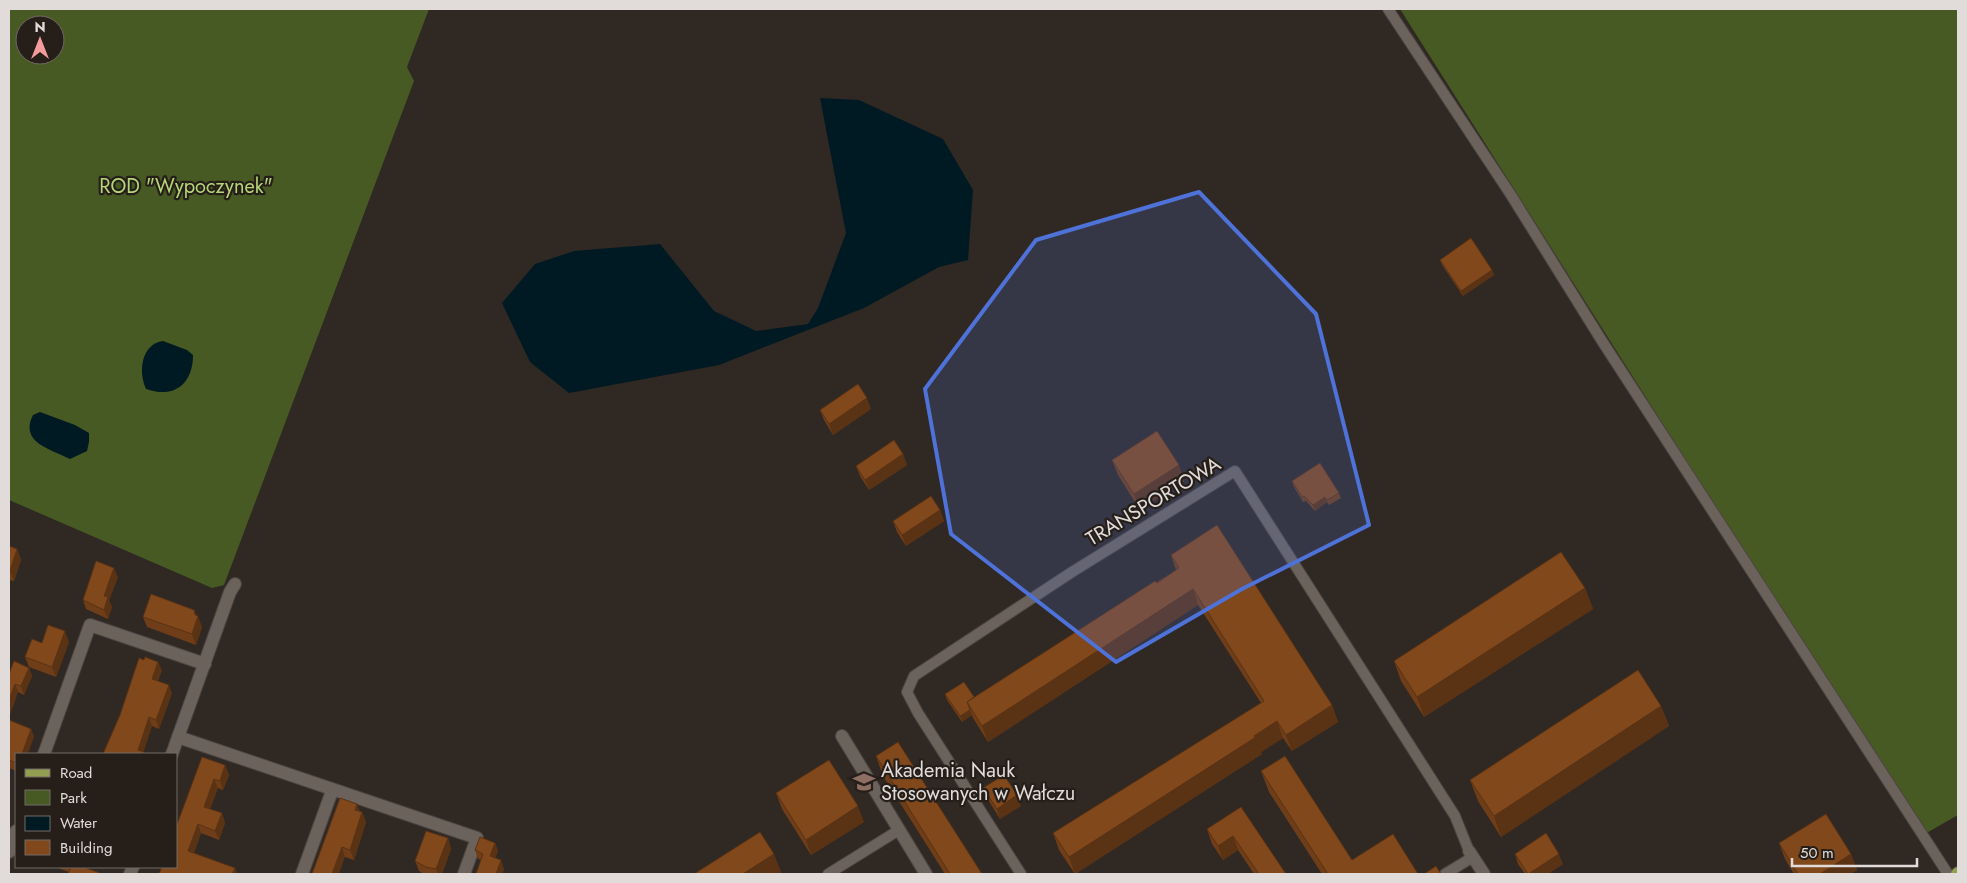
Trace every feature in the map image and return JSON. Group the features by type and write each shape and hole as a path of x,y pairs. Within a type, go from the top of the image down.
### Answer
{"street":[{"path":"172,753 234,584"},
{"path":"44,753 90,625 205,664"},
{"path":"842,736 926,874"},
{"path":"178,738 477,838 464,874"},
{"path":"302,874 332,791"},
{"path":"9,852 15,834"},
{"name":"TRANSPORTOWA","path":"1471,854 1484,874"}],"lane":[{"path":"1388,9 1511,195 1602,341 1948,874"},
{"name":"TRANSPORTOWA","path":"1021,874 914,706 907,692 914,676 1072,572 1235,471 1455,816 1471,854"},
{"path":"828,874 899,830"},
{"path":"1445,874 1471,854"}],"highlighted area":[{"path":"1199,192 1316,314 1369,525 1242,589 1116,662 951,534 925,389 1036,240"}],"green space":[{"name":"ROD \"Wypoczynek\"","path":"9,9 429,9 407,67 414,81 224,585 212,588 9,500"},
{"path":"1400,9 1958,9 1958,815 1923,835"}],"water":[{"path":"820,98 859,100 943,139 973,190 968,260 939,267 864,308 719,365 569,393 530,362 502,303 535,264 574,251 660,244 714,311 756,331 808,324 818,308 846,233"},
{"path":"163,341 187,350 193,355 192,365 190,374 180,387 165,392 156,392 146,389 142,367 143,360 150,347"},
{"path":"40,412 75,425 89,433 87,451 70,459 39,443 30,432 30,424 33,415"}],"building":[{"path":"1471,238 1492,270 1461,291 1440,260"},
{"path":"858,384 867,398 829,424 820,410"},
{"path":"1157,431 1179,465 1134,494 1112,460"},
{"path":"894,440 903,454 865,480 856,466"},
{"path":"1320,463 1339,493 1327,500 1325,497 1313,505 1304,496 1302,497 1292,481"},
{"path":"931,496 940,510 902,535 893,521"},
{"path":"1217,525 1332,705 1286,735 1277,721 1254,736 1256,737 1069,857 1053,833 1264,701 1193,589 982,726 967,702 1155,581 1157,583 1179,568 1171,555"},
{"path":"9,546 17,549 10,571 9,570"},
{"path":"1561,552 1585,588 1417,697 1394,661"},
{"path":"96,561 114,568 104,596 108,597 104,610 83,600"},
{"path":"151,594 194,610 195,615 198,616 192,634 143,617"},
{"path":"48,625 65,631 52,667 25,657 32,639 42,643"},
{"path":"145,657 158,662 152,679 169,685 156,720 149,717 138,750 144,752 103,753 120,715 139,658 144,660"},
{"path":"14,661 29,668 21,686 15,684 9,700 9,674"},
{"path":"1638,670 1661,706 1494,816 1470,780"},
{"path":"964,682 974,697 967,702 970,710 960,716 945,694"},
{"path":"9,720 31,729 22,753 15,753 15,763 9,760"},
{"path":"898,742 982,874 950,874 876,756"},
{"path":"1285,756 1352,860 1393,834 1418,874 1328,874 1261,771"},
{"path":"202,757 225,765 220,781 214,779 204,807 222,813 215,831 198,824 188,851 235,868 232,874 159,874 162,868 178,868 178,822"},
{"path":"829,760 858,806 806,840 776,793"},
{"path":"1004,775 1017,795 997,809 983,788"},
{"path":"340,798 357,804 355,810 362,812 350,850 342,847 332,874 312,874"},
{"path":"1241,807 1286,874 1259,874 1233,836 1218,846 1207,829"},
{"path":"1826,814 1851,854 1820,874 1798,874 1779,843"},
{"path":"426,831 448,838 436,869 426,867 415,861"},
{"path":"760,832 774,854 743,874 694,874"},
{"path":"1546,833 1559,854 1528,874 1515,854"},
{"path":"480,837 495,843 490,856 501,860 496,874 476,874 483,854 475,850"},
{"path":"1436,866 1441,874 1424,874"},
{"path":"71,868 86,868 100,873 100,874 68,874"}],"place":[{"name":"Akademia Nauk Stosowanych w Wałczu","path":"864,782"}]}
